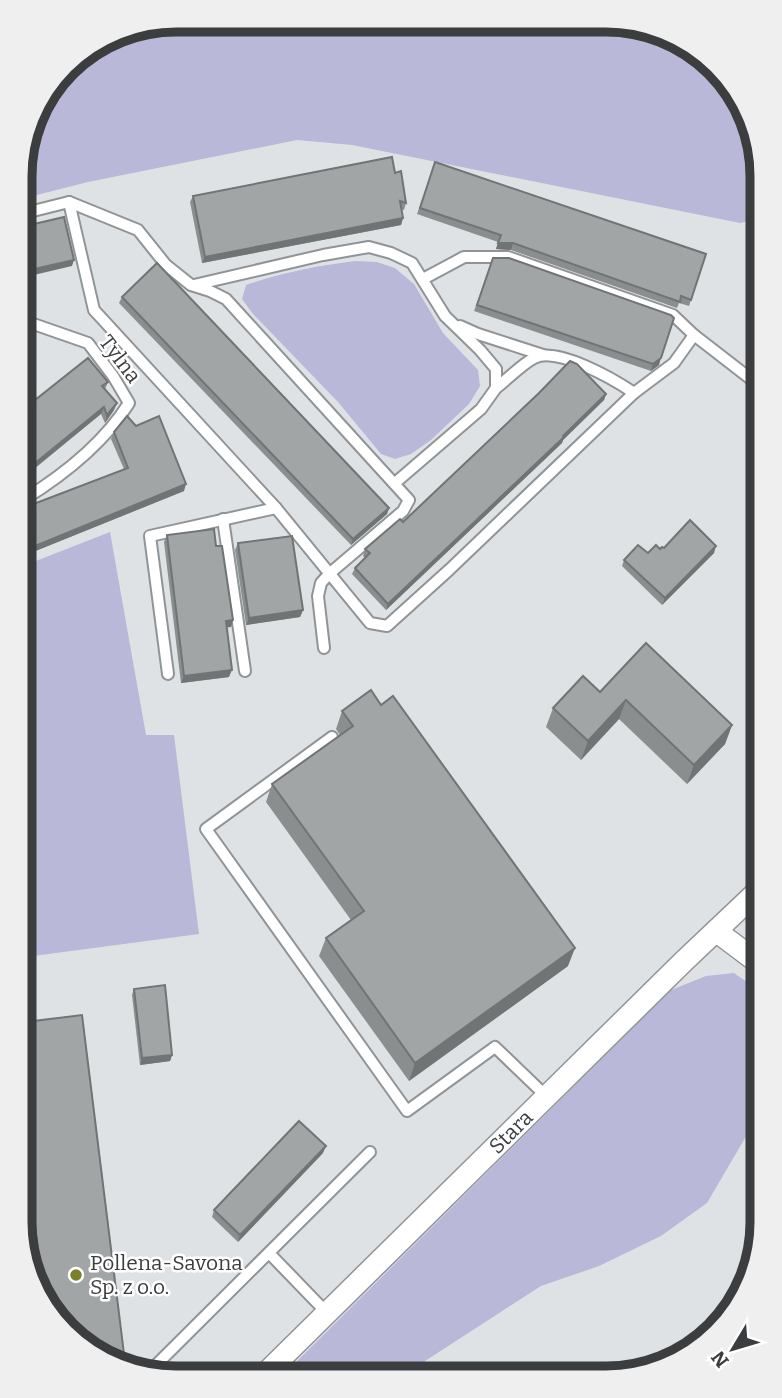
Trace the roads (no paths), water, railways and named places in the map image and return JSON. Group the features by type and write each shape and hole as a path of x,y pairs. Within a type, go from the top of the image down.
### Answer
{"street":[{"name":"Stara","path":"273,1366 750,899"},
{"path":"716,931 750,956"}],"lane":[{"path":"32,211 69,202 138,230 166,265 191,285 226,299 409,499 403,510 321,583 318,596 324,648"},
{"path":"69,202 94,310 276,508 370,623 387,626 634,393 674,363 694,335"},
{"path":"191,285 369,247 391,253 412,263 445,316 480,349 496,369 496,388"},
{"path":"423,279 464,257 508,257 673,315 694,335 750,378"},
{"name":"Tylna","path":"32,323 88,343 113,376 129,404 119,419 72,466 32,495"},
{"path":"452,323 543,355 577,362 634,393"},
{"path":"395,483 481,409 496,388 533,358 543,355"},
{"path":"168,674 150,536 276,508"},
{"path":"223,519 245,671"},
{"path":"332,737 206,829 407,1111 495,1048 547,1097"},
{"path":"157,1365 370,1152"},
{"path":"269,1253 327,1313"}],"place":[{"name":"Pollena-Savona Sp. z o.o.","path":"76,1275"}]}
